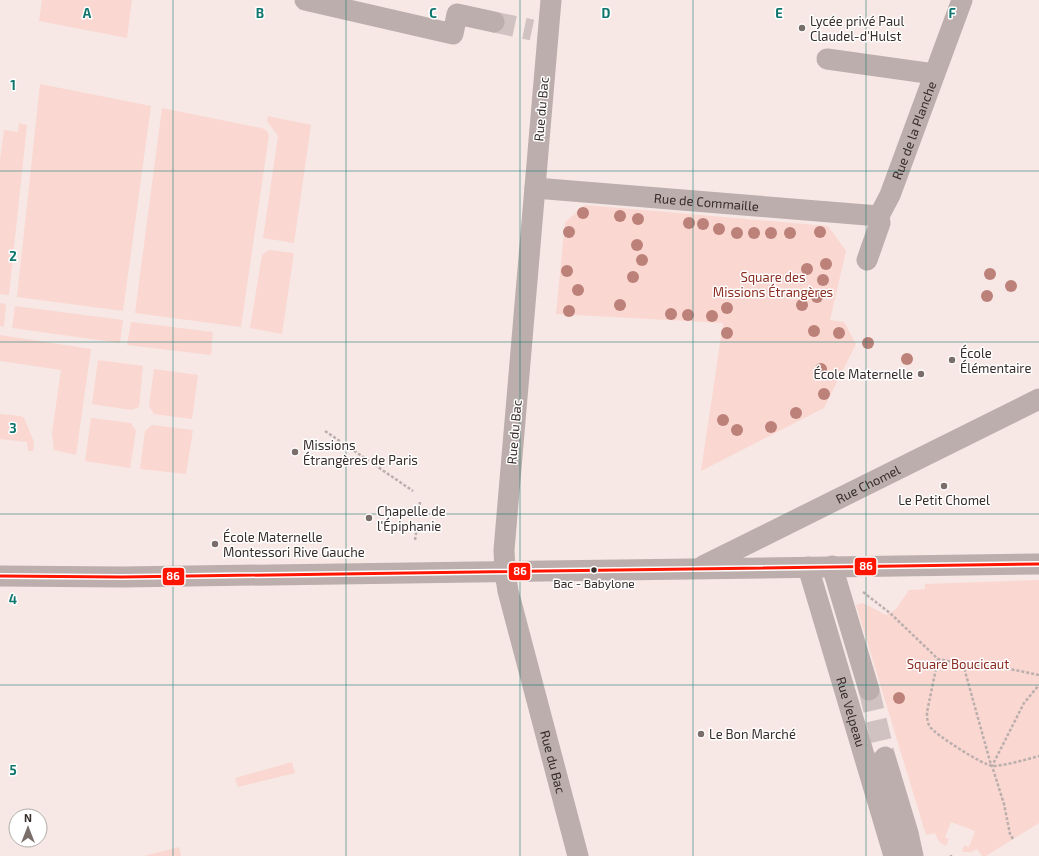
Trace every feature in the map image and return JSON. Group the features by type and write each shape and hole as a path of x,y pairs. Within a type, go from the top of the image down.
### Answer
{"street":[{"path":"305,0 453,34 457,14 494,22"},
{"name":"Rue du Bac","path":"551,0 540,32 534,188 504,550 508,591 578,856"},
{"name":"Rue de la Planche","path":"867,260 880,223 879,216 890,195 962,0"},
{"path":"827,59 934,74"},
{"name":"Rue de Commaille","path":"534,188 879,216"},
{"name":"Rue Chomel","path":"697,569 1039,399"},
{"path":"0,576 122,577 1039,564"},
{"path":"832,566 869,690"},
{"name":"Rue Velpeau","path":"808,567 894,856"},
{"path":"885,757 908,833 913,856"}],"path":[{"path":"325,431 413,491"},
{"path":"418,515 420,500"},
{"path":"415,540 417,526"},
{"path":"862,592 890,613 938,659 963,664 1015,670 1039,676"},
{"path":"938,659 927,712 929,726 934,732 958,748 992,766 1039,756"},
{"path":"963,664 1004,804 1010,834 1013,839"},
{"path":"992,766 1024,703 1039,685"}],"green space":[{"path":"42,0 132,0 127,38 39,21"},
{"path":"40,84 151,106 123,311 17,297"},
{"path":"162,108 261,128 266,130 269,135 241,327 135,313"},
{"path":"268,116 311,125 294,243 263,238 278,136 267,121"},
{"path":"19,123 27,125 9,295 0,294 0,160 4,130 18,132"},
{"name":"Square des Missions Étrangères","path":"585,205 828,226 846,251 830,320 844,322 856,344 824,408 701,471 723,323 556,314 565,222"},
{"path":"269,250 294,253 282,334 250,328 262,255"},
{"path":"0,303 6,304 4,327 0,326"},
{"path":"15,306 123,320 120,343 12,328"},
{"path":"131,322 213,332 211,355 127,345"},
{"path":"0,335 91,349 76,455 54,450 52,433 61,370 0,361"},
{"path":"98,360 143,366 139,407 131,410 92,404"},
{"path":"154,369 198,375 192,419 154,414 149,406"},
{"path":"0,414 21,416 24,418 34,442 33,451 28,451 27,442 0,439"},
{"path":"91,418 131,423 136,431 130,468 85,461"},
{"path":"152,425 193,430 186,474 140,469 145,431"},
{"name":"Square Boucicaut","path":"1039,580 1039,823 986,856 982,856 977,849 971,852 962,852 964,845 969,847 975,831 951,822 945,837 949,839 946,846 939,841 935,833 926,835 856,605 863,603 886,615 896,609 909,590 925,589 925,584"},
{"path":"292,762 295,773 238,787 235,778"},
{"path":"179,847 181,856 144,856"}],"tunnel":[{"path":"494,22 532,30"},
{"path":"869,690 885,757"}],"transit line":[{"name":"86","path":"0,576 122,577 1039,564"}],"place":[{"name":"Lycée privé Paul Claudel-d'Hulst","path":"802,28"},
{"name":"École Élémentaire","path":"952,360"},
{"name":"École Maternelle","path":"921,374"},
{"name":"Missions Étrangères de Paris","path":"295,452"},
{"name":"Le Petit Chomel","path":"944,486"},
{"name":"Chapelle de l'Épiphanie","path":"369,518"},
{"name":"École Maternelle Montessori Rive Gauche","path":"215,544"},
{"name":"Bac - Babylone","path":"594,570"},
{"name":"Le Bon Marché","path":"701,734"}]}
